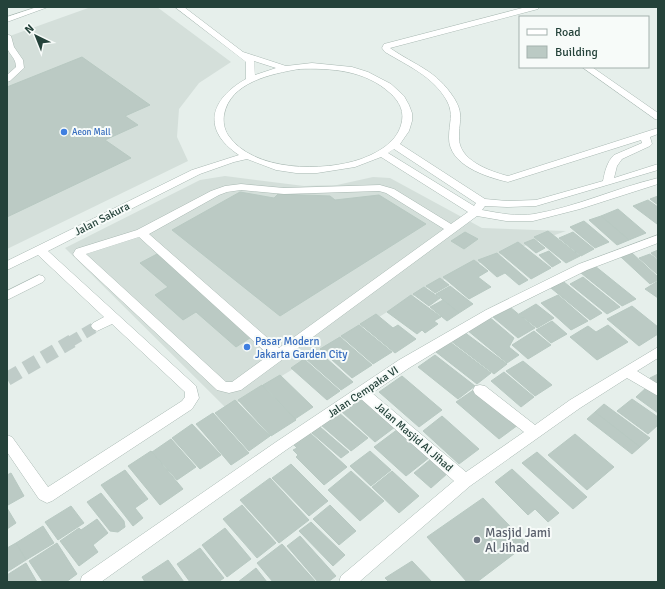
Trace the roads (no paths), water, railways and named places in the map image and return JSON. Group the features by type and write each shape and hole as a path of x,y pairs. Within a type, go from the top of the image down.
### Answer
{"street":[{"path":"7,79 20,68 18,56 9,49 7,20 44,7"},
{"path":"179,7 250,61 250,80"},
{"path":"536,7 387,46 386,48 388,51 407,60 431,75 446,92 456,113 454,140 456,149 470,163 490,175 508,179 658,131"},
{"path":"510,14 519,20"},
{"path":"240,53 286,68"},
{"path":"313,66 340,68 365,74 386,84 400,97 407,112 405,129 393,144 381,153 345,166 313,170 267,164 248,156 229,143 221,131 219,123 221,107 232,92 250,80 266,73 286,68 313,66"},
{"path":"587,68 658,117"},
{"path":"608,183 610,169 614,160 647,144 645,135"},
{"name":"Jalan Sakura","path":"7,266 196,172 220,156 229,143"},
{"path":"393,144 482,202 507,204 536,203 658,167"},
{"path":"381,153 474,212 506,218 533,218 576,207 658,181"},
{"name":"Jalan Sakura","path":"196,172 248,156"},
{"path":"451,229 384,189 363,188 317,191 284,191 241,187 225,189 215,193 141,233 80,252 79,254 222,386 229,388 236,386 451,229 474,212 482,202"},
{"path":"141,233 278,355"},
{"name":"Jalan Cempaka VI","path":"88,582 281,446 363,393 404,364 490,313 583,267 658,239"},
{"path":"7,441 44,494 47,496 187,405 192,398 191,390 40,250"},
{"path":"7,296 39,279"},
{"path":"97,326 113,318"},
{"path":"347,582 465,480 575,404 658,352"},
{"path":"628,372 658,391"},
{"path":"480,390 534,432"},
{"name":"Jalan Masjid Al Jihad","path":"363,393 465,480"}],"tunnel":[{"path":"70,342 97,326"},
{"path":"7,379 72,341"}],"place":[{"name":"Aeon Mall","path":"64,132"},
{"name":"Pasar Modern Jakarta Garden City","path":"247,347"},
{"name":"Masjid Jami Al Jihad","path":"477,540"}]}
